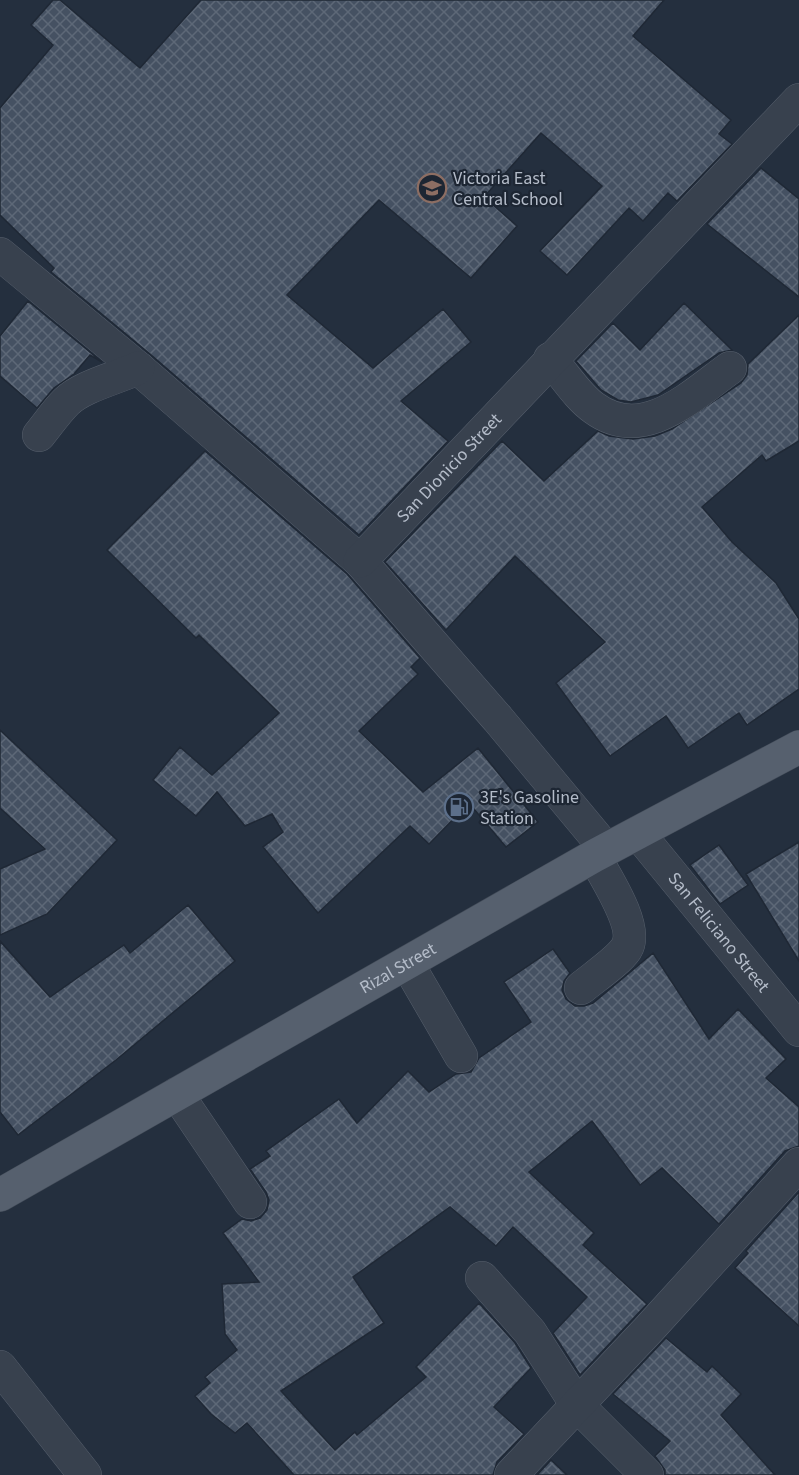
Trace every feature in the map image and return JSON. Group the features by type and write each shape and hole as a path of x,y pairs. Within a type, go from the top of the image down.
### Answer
{"main road":[{"name":"Rizal Street","path":"0,1195 600,852 799,747"}],"street":[{"name":"San Dionicio Street","path":"360,561 799,100"},
{"path":"4,264 138,368 360,561 498,719 600,852 626,917 630,935 627,948 581,988"},
{"path":"550,359 593,408 620,421 645,422 672,410 729,368"},
{"path":"39,435 67,401 89,387 110,381 138,368"},
{"name":"San Feliciano Street","path":"638,833 799,1030"},
{"path":"407,963 461,1056"},
{"path":"177,1095 250,1202"},
{"path":"511,1475 799,1164"},
{"path":"482,1278 530,1332 577,1405 647,1475"},
{"path":"0,1367 85,1475"}],"building":[{"name":"Victoria East Central School","path":"53,0 60,0 140,68 201,0 664,0 633,36 731,120 719,134 732,144 677,201 668,193 643,221 629,208 567,275 540,251 602,186 541,133 484,197 517,226 471,278 379,200 287,295 373,368 443,309 471,342 401,401 448,441 359,535 150,354 51,272 54,268 0,215 0,108 53,45 31,25"},
{"path":"761,168 799,199 799,297 707,224"},
{"path":"28,301 102,362 90,355 74,374 54,388 37,408 0,376 0,336"},
{"path":"684,303 732,350 719,353 658,395 631,402 618,400 601,390 576,361 613,323 640,350"},
{"path":"799,315 799,441 766,461 762,455 702,507 732,542 776,583 799,619 799,689 747,725 739,713 688,748 666,716 610,756 556,683 605,642 515,556 446,630 385,562 502,441 544,481 598,431 609,436 633,439 655,436 672,429 741,383 747,375 748,364"},
{"path":"205,451 347,574 420,658 411,667 418,674 359,731 423,792 478,748 538,822 506,847 469,803 429,844 410,826 318,913 263,847 283,832 272,814 245,826 217,792 196,816 153,780 180,747 212,775 279,713 199,635 196,638 107,550"},
{"path":"0,730 117,840 47,914 0,935 0,869 45,849 0,808"},
{"path":"799,842 799,961 746,874"},
{"path":"719,845 748,885 720,904 690,865"},
{"path":"188,905 235,961 116,1060 18,1135 0,1112 0,941 50,997 124,945 130,953"},
{"path":"553,949 570,973 564,981 562,990 566,999 575,1006 593,1003 653,953 709,1039 738,1009 786,1059 766,1078 799,1107 799,1146 785,1151 719,1224 662,1168 640,1185 592,1121 529,1172 594,1233 583,1245 647,1304 580,1375 553,1333 587,1297 513,1227 496,1246 450,1207 353,1277 384,1323 281,1391 335,1450 355,1432 357,1435 426,1377 416,1367 479,1303 515,1343 531,1368 494,1407 524,1434 497,1462 493,1475 294,1475 247,1423 235,1433 211,1414 195,1396 210,1383 205,1377 237,1350 225,1334 222,1284 259,1282 223,1233 242,1219 251,1221 260,1218 267,1210 269,1200 266,1192 250,1169 270,1156 266,1151 339,1099 357,1123 408,1071 429,1092 456,1074 471,1072 479,1058 531,1022 504,982"},
{"path":"799,1192 799,1326 735,1268 748,1253 746,1251"},
{"path":"666,1338 707,1372 712,1366 741,1394 721,1415 775,1475 665,1475 665,1470 655,1456 670,1441 613,1394"},
{"path":"551,1460 567,1475 537,1475"}],"place":[{"name":"Victoria East Central School","path":"432,188"},
{"name":"3E's Gasoline Station","path":"459,807"}]}
